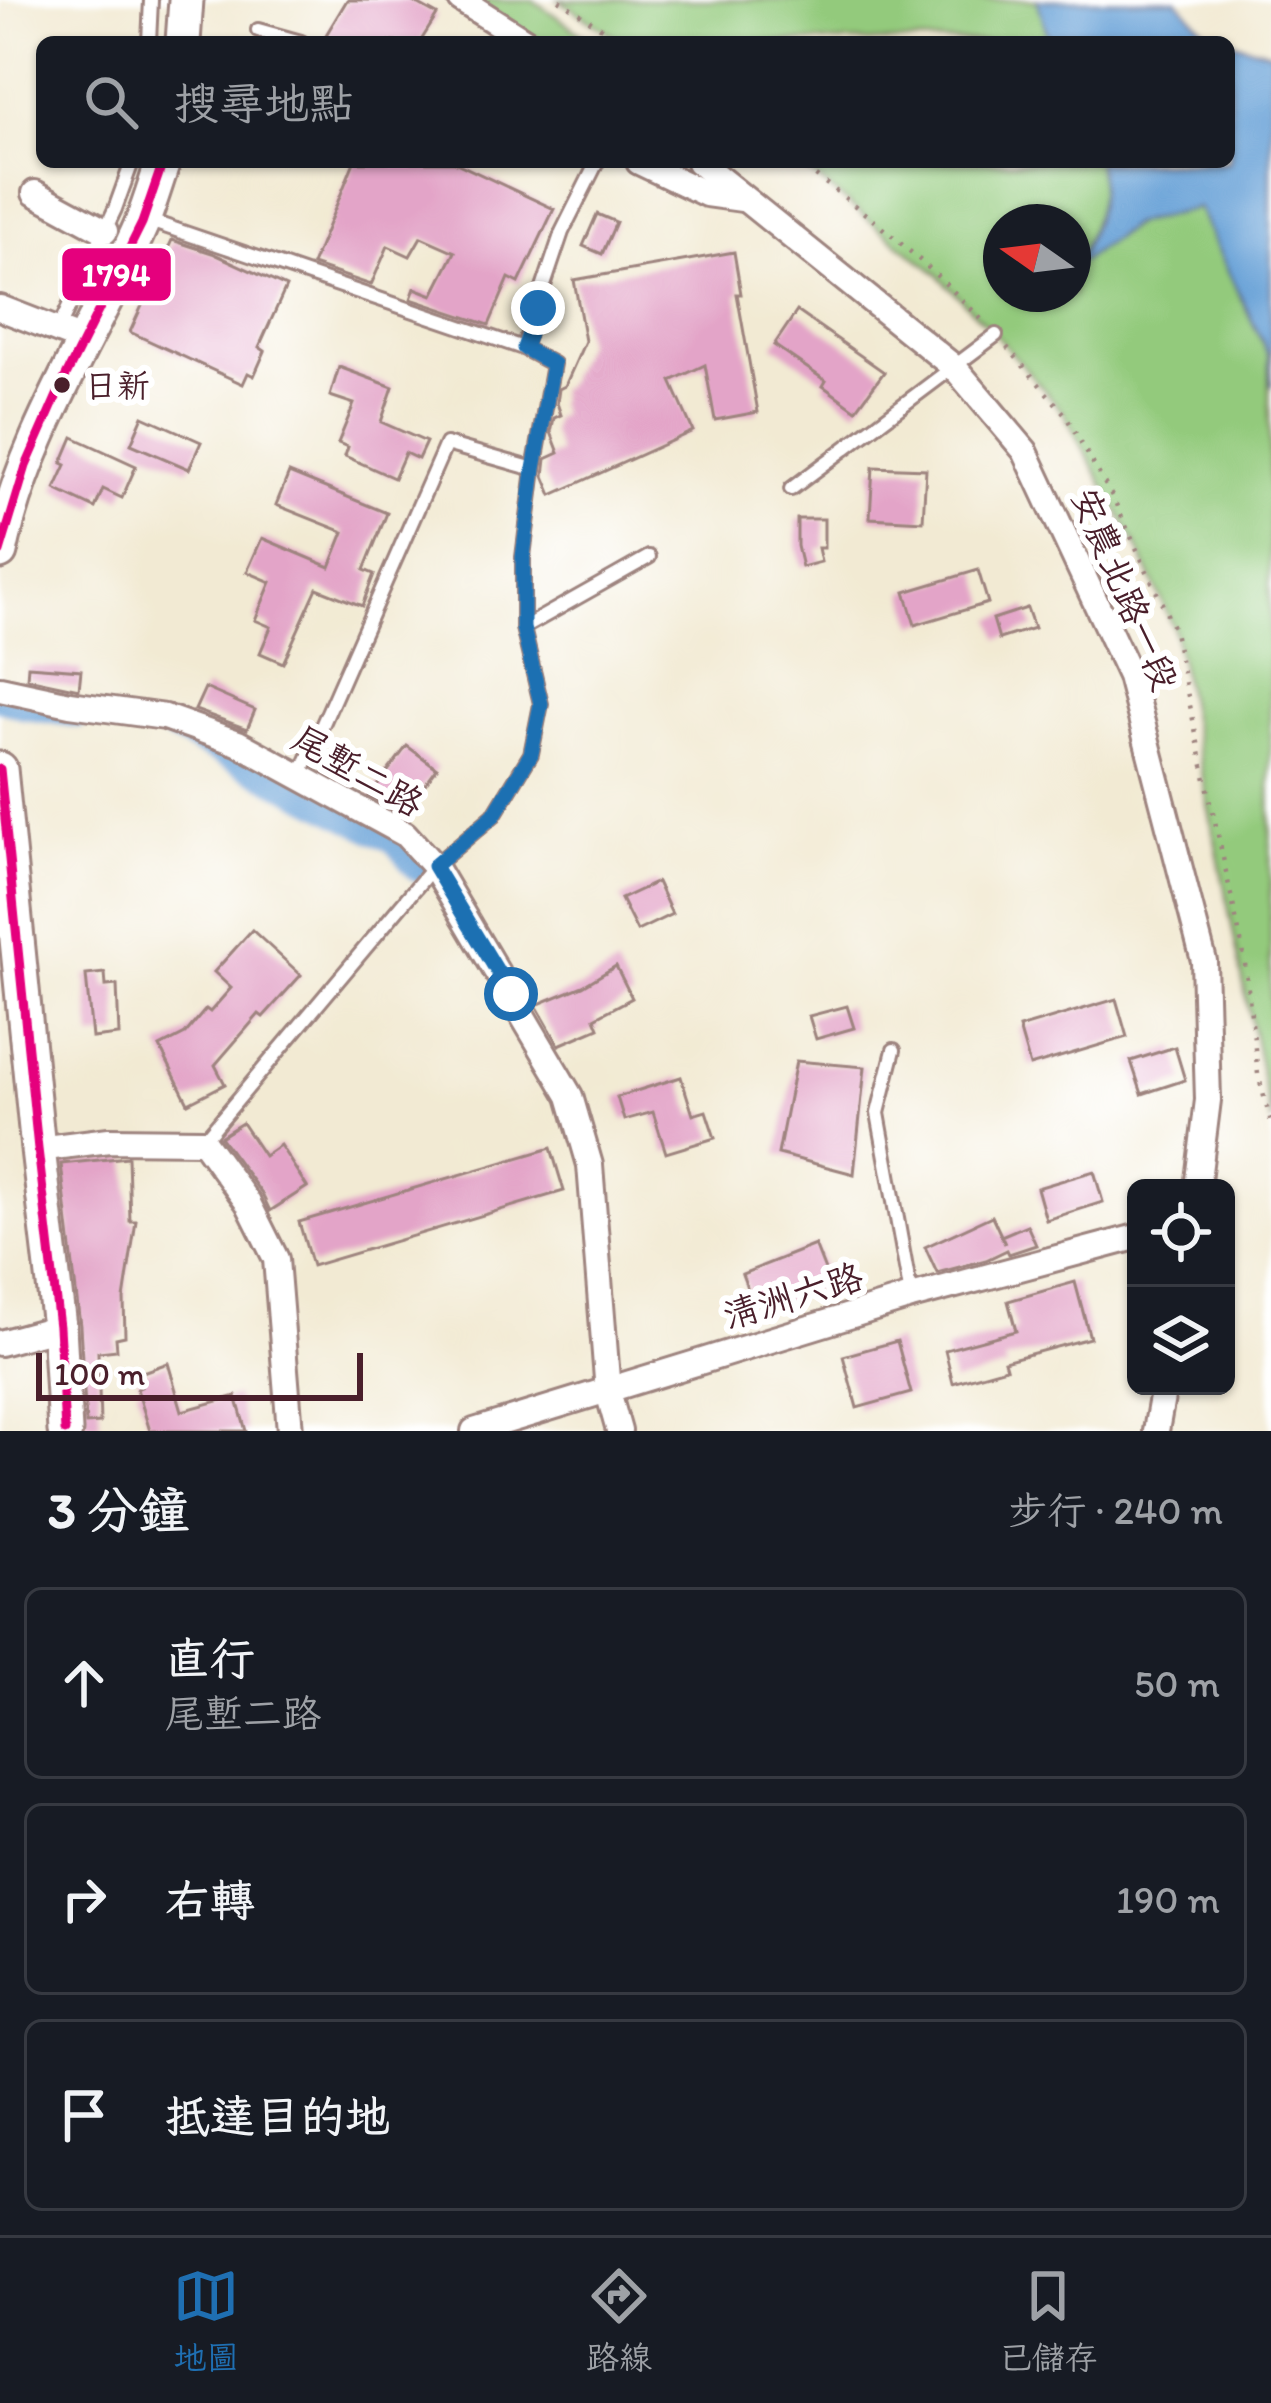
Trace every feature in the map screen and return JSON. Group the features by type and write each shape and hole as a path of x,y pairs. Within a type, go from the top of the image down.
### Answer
{"main road":[{"path":"184,36 186,0"},
{"path":"0,551 71,336 143,219 161,168"},
{"path":"0,769 11,996 38,1149 59,1328 65,1431"}],"street":[{"path":"460,0 517,36"},
{"path":"652,168 706,194 742,199"},
{"name":"安農北路一段","path":"705,168 955,368 1025,451 1130,676 1204,961 1208,1100 1198,1179"},
{"path":"35,193 105,232"},
{"path":"0,308 71,336"},
{"name":"尾塹二路","path":"0,689 165,718 238,742 405,834 434,866 570,1096 590,1166 608,1392 619,1431"},
{"path":"38,1149 109,1140 203,1141 248,1203 276,1259 290,1431"},
{"name":"清洲六路","path":"474,1431 911,1298 1127,1240"},
{"path":"0,1343 59,1328"},
{"path":"1156,1431 1162,1395"}],"lane":[{"path":"149,36 151,0"},
{"path":"258,30 280,36"},
{"path":"71,336 130,168"},
{"path":"524,348 562,232 594,168"},
{"path":"143,219 524,348 553,364 523,557 523,628 541,704 531,754 494,815 434,866 203,1141"},
{"path":"791,489 997,335"},
{"path":"299,777 446,444 534,469"},
{"path":"523,628 649,557"},
{"path":"894,1050 878,1113 911,1298"}],"path":[{"path":"559,0 614,36"}],"green space":[{"path":"474,0 533,0 584,36 529,36"},
{"path":"559,0 1038,0 1048,36 614,36"},
{"path":"804,168 1098,168 1099,203 1091,228 1091,204 983,204 983,312 1091,312 1091,254 1134,224 1198,208 1269,356 1271,1123 1173,627 1138,548 1064,413 936,273"}],"water":[{"path":"1037,0 1177,0 1211,36 1048,36"},
{"path":"1235,42 1271,52 1271,387 1269,356 1198,208 1134,224 1091,254 1091,229 1099,202 1098,168 1235,168"}],"building":[{"path":"347,0 410,0 437,15 424,36 326,35"},
{"path":"352,168 467,168 554,209 519,283 509,278 489,325 411,299 415,288 433,295 455,252 421,237 410,256 388,246 371,285 312,265"},
{"path":"597,214 616,222 602,254 583,246"},
{"path":"172,240 286,287 259,347 265,351 254,376 248,373 243,384 130,332"},
{"path":"734,252 758,412 715,420 705,365 671,381 693,431 552,495 544,476 546,459 559,453 551,432 554,418 561,415 559,389 565,386 585,341 574,280"},
{"path":"797,311 884,372 856,410 823,386 826,381 774,345"},
{"path":"339,367 393,387 381,422 426,442 418,459 405,453 394,478 345,456 348,447 338,443 354,404 330,396"},
{"path":"143,416 201,442 189,469 131,444"},
{"path":"73,437 136,466 122,498 103,489 95,508 55,489"},
{"path":"873,467 926,469 923,521 870,518"},
{"path":"289,473 387,513 364,570 374,574 362,606 317,588 283,663 260,653 271,627 255,620 271,582 247,572 262,538 330,567 344,532 276,505"},
{"path":"797,519 824,519 824,548 818,548 821,562 802,567"},
{"path":"978,570 988,603 915,625 905,592"},
{"path":"1027,608 1034,628 999,639 993,619"},
{"path":"28,666 81,670 79,689 27,678"},
{"path":"205,688 255,710 247,729 195,710"},
{"path":"407,746 437,768 403,814 369,796"},
{"path":"657,882 672,914 637,931 621,899"},
{"path":"252,930 301,975 215,1065 225,1084 188,1103 160,1047 185,1034 231,988 214,972"},
{"path":"616,966 632,998 595,1018 599,1028 559,1045 536,1005"},
{"path":"105,973 106,986 117,985 119,1035 92,1038 86,975"},
{"path":"1116,999 1127,1037 1030,1066 1019,1028"},
{"path":"847,1006 854,1028 816,1039 809,1016"},
{"path":"1175,1047 1185,1080 1142,1094 1131,1061"},
{"path":"796,1061 865,1067 854,1174 778,1154"},
{"path":"681,1077 693,1115 706,1111 715,1138 666,1153 653,1112 624,1120 617,1097"},
{"path":"242,1123 264,1156 280,1145 307,1187 270,1211 220,1137"},
{"path":"551,1148 564,1191 312,1266 299,1222"},
{"path":"128,1157 130,1221 136,1221 124,1299 125,1336 116,1338 117,1350 98,1352 100,1423 86,1424 61,1164"},
{"path":"1094,1171 1103,1202 1046,1220 1037,1188"},
{"path":"992,1216 1001,1236 1027,1225 1036,1245 937,1273 925,1247"},
{"path":"815,1245 830,1283 756,1312 742,1274"},
{"path":"1075,1282 1090,1338 1004,1361 1006,1368 953,1383 945,1350 1016,1331 1008,1301"},
{"path":"897,1341 911,1393 857,1408 843,1356"},
{"path":"168,1363 182,1411 236,1396 246,1431 150,1431 137,1374"}],"waterway":[{"path":"0,699 78,716"},
{"path":"172,729 394,842 417,870"}],"transit line":[{"name":"1794","path":"0,552 26,466 142,223 161,168"},
{"name":"1794","path":"0,769 59,1327 65,1431"}],"place":[{"name":"日新","path":"62,385"}],"route":[{"path":"511,994 434,866 494,815 531,754 541,704 523,628 523,557 553,364 524,348 538,308"}]}
